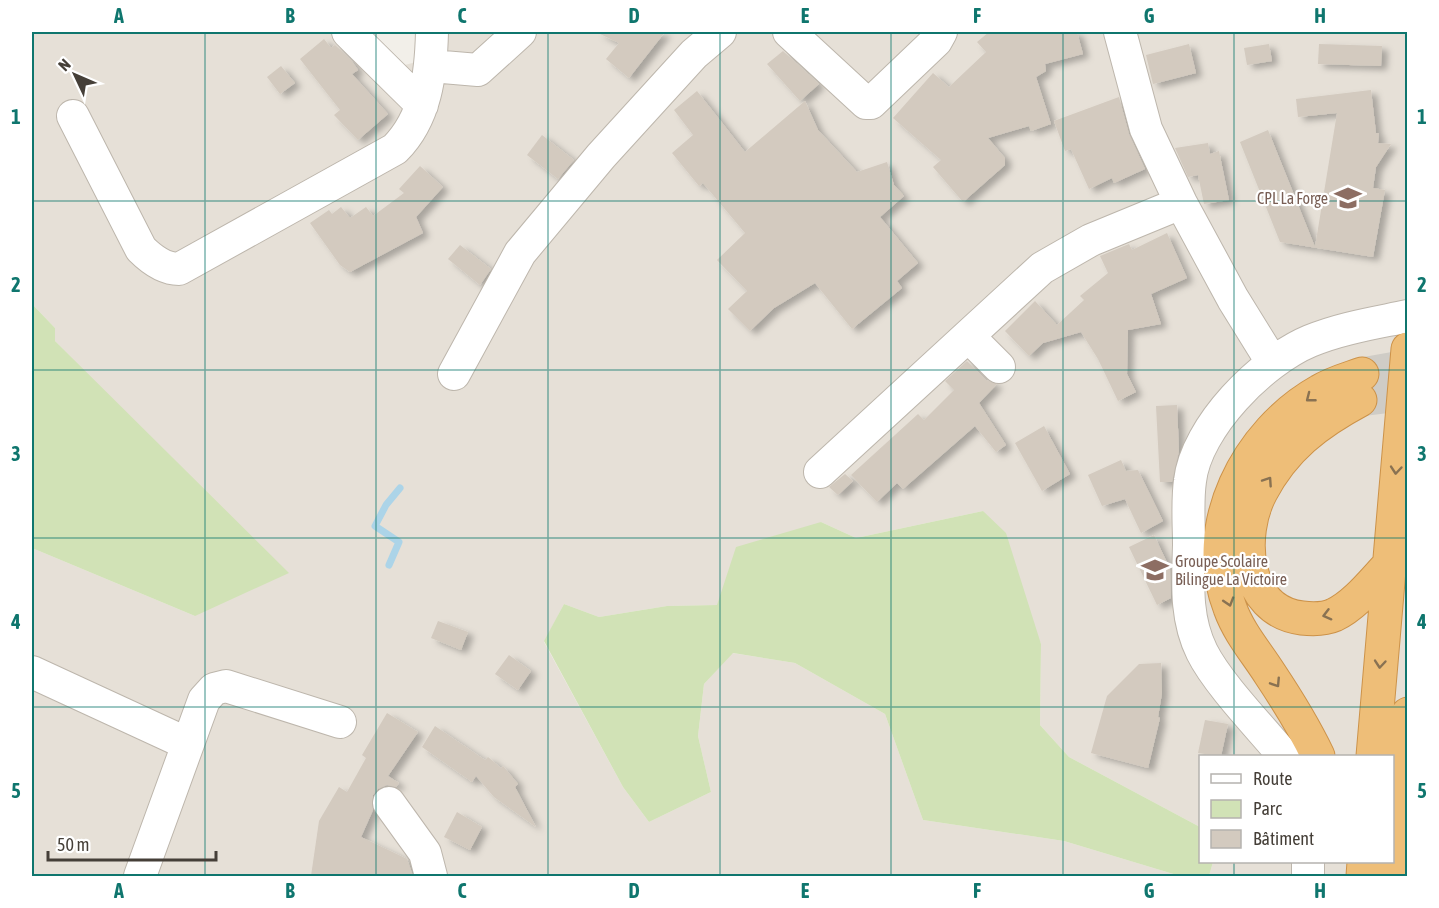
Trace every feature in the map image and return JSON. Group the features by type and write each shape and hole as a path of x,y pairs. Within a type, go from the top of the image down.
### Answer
{"highway":[{"path":"1373,755 1407,349"},
{"path":"1318,755 1303,723 1243,635 1229,607 1219,566 1224,517 1238,475 1265,436 1320,391 1361,387 1288,452 1260,493 1248,535 1250,572 1261,594 1273,607 1288,616 1311,619 1333,615 1360,596 1388,566"},
{"path":"1396,876 1407,714"}],"street":[{"path":"348,32 422,105"},
{"path":"73,116 141,249 148,257 171,269 179,269 395,149 408,136 422,105 431,66 432,32"},
{"path":"431,66 478,70 520,32"},
{"path":"453,374 520,253 616,139 694,54 720,32"},
{"path":"789,32 866,103 871,103 935,35"},
{"path":"1120,32 1146,129 1181,203 1233,299 1272,362"},
{"path":"820,472 1042,268 1091,240 1181,203"},
{"path":"1283,755 1203,654 1192,629 1188,600 1190,480 1196,456 1221,414 1272,362 1310,341 1351,328 1407,316"},
{"path":"968,336 999,367"},
{"path":"32,672 188,744"},
{"path":"140,876 204,700 214,689 226,686 340,722"},
{"path":"389,803 425,853 431,876"}],"shaded area":[{"path":"32,32 356,32 401,66 420,61 421,32 1407,32 1407,876 1209,876 1213,863 1394,863 1394,755 1199,755 1199,826 1069,757 1040,725 1041,644 983,511 856,538 821,522 718,605 667,606 599,617 564,604 544,642 623,787 649,822 711,792 698,736 704,684 732,653 795,663 885,714 923,820 1064,841 1180,876 32,876 32,548 195,616 100,387 55,341 55,328 32,304"}],"green space":[{"path":"32,304 55,328 55,341 289,573 195,616 32,548"},
{"path":"983,511 1006,533 1041,644 1040,725 1069,757 1199,826 1199,863 1213,863 1209,876 1180,876 1064,841 923,820 885,714 795,663 733,653 704,684 698,736 711,792 649,822 623,787 544,641 564,604 599,617 667,606 717,605 736,547 821,522 856,538"}],"building":[{"path":"596,32 665,32 629,78 606,59 619,43"},
{"path":"989,32 1077,32 1083,54 1045,64 1046,71 1036,77 1051,124 1031,131 1029,126 988,138 1005,158 1005,165 963,202 933,167 941,160 893,118 933,73 949,87 986,52 977,42"},
{"path":"324,39 331,48 335,45 351,60 358,70 352,74 388,114 358,140 334,115 340,110 300,59"},
{"path":"1189,44 1196,73 1153,84 1146,55"},
{"path":"1269,44 1272,61 1247,65 1244,48"},
{"path":"1319,44 1382,46 1381,66 1318,64"},
{"path":"783,51 819,84 800,101 767,64"},
{"path":"281,66 295,83 280,94 267,77"},
{"name":"CPL La Forge","path":"1371,90 1376,133 1379,133 1378,143 1391,144 1376,167 1373,188 1385,190 1373,257 1280,242 1240,142 1268,130 1315,247 1337,113 1298,117 1296,99"},
{"path":"697,91 745,152 805,101 818,130 857,172 887,162 894,185 904,196 880,217 918,263 897,281 902,288 852,329 815,283 774,308 750,331 728,309 747,291 717,260 745,233 703,183 699,186 672,153 693,135 674,110"},
{"path":"1119,97 1129,134 1145,169 1114,183 1112,178 1089,189 1071,149 1065,151 1054,121"},
{"path":"542,135 574,160 558,179 527,155"},
{"path":"1208,143 1210,154 1219,151 1229,200 1204,204 1198,175 1188,177 1175,148"},
{"path":"420,166 443,187 416,217 423,233 350,272 340,265 310,223 329,210 332,214 341,207 350,218 366,207 373,216 404,193 399,189"},
{"path":"1167,233 1187,278 1151,294 1161,324 1128,330 1127,374 1136,392 1118,401 1098,359 1081,332 1043,343 1029,356 1005,331 1035,301 1057,325 1084,300 1080,296 1108,273 1100,256 1129,244 1132,250"},
{"path":"460,245 491,269 480,285 448,259"},
{"path":"967,361 986,380 997,384 979,403 1006,445 996,452 975,426 903,489 897,483 877,502 851,475 918,414 924,420 954,390 945,381"},
{"path":"1177,405 1179,451 1172,482 1160,482 1156,406"},
{"path":"1044,426 1070,474 1042,491 1015,443"},
{"path":"1121,460 1126,471 1138,470 1163,521 1141,533 1125,499 1102,506 1088,475"},
{"path":"845,474 853,481 838,495 829,487"},
{"name":"Groupe Scolaire Bilingue La Victoire","path":"1154,535 1170,569 1171,598 1157,605 1129,547"},
{"path":"438,621 468,632 461,650 431,638"},
{"path":"509,655 531,671 518,690 495,674"},
{"path":"1161,663 1162,693 1158,717 1160,718 1148,768 1091,753 1107,696 1139,664"},
{"path":"387,713 418,732 388,776 399,783 396,787 387,785 378,789 373,795 373,810 361,837 407,859 413,876 311,876 319,821 339,787 347,792 366,758 362,755"},
{"path":"1205,720 1228,724 1221,755 1198,753"},
{"path":"435,726 485,760 488,757 501,768 503,766 518,784 515,787 536,827 494,797 476,776 472,782 422,747"},
{"path":"457,812 482,827 470,850 444,837"}],"waterway":[{"path":"389,565 399,542 375,526 386,505 400,488"}],"tunnel":[{"path":"1362,374 1408,366"},
{"path":"1360,400 1408,394"}],"place":[{"name":"CPL La Forge","path":"1348,198"},
{"name":"Groupe Scolaire Bilingue La Victoire","path":"1155,570"}]}
